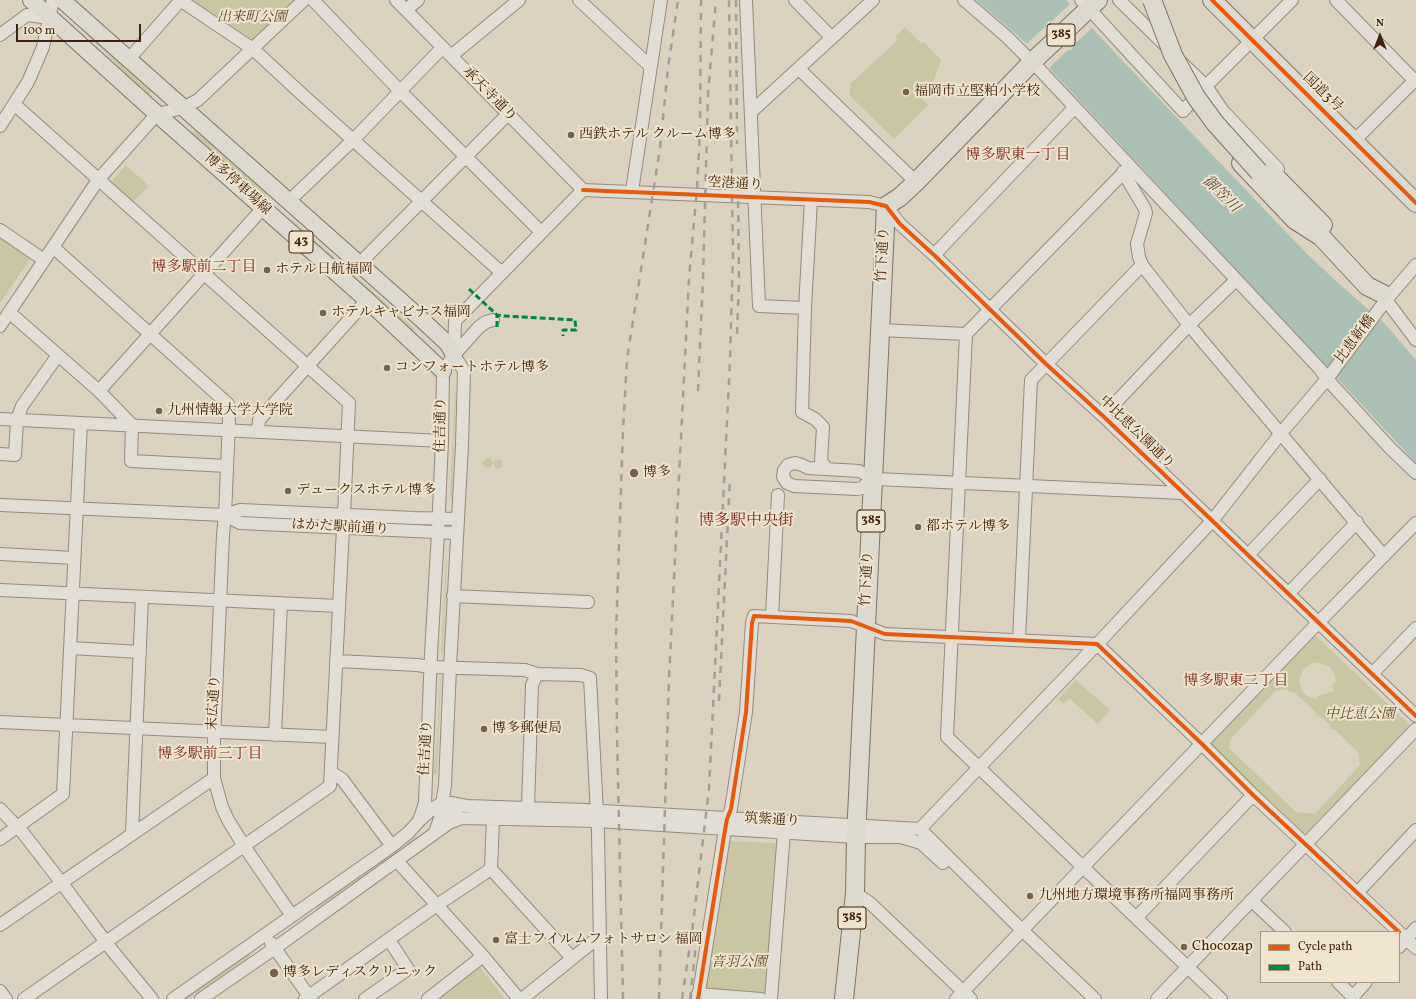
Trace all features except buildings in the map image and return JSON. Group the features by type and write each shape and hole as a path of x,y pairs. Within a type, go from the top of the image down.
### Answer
{"highway":[{"path":"1152,0 1173,55 1201,91 1215,123 1322,231 1379,294"},
{"path":"1161,0 1180,52 1202,92 1220,118 1308,211 1322,231"},
{"name":"国道3号","path":"1212,0 1416,203"},
{"name":"385","path":"886,206 900,197 916,182 1088,5"},
{"name":"竹下通り","path":"844,999 854,893 886,206"}],"main road":[{"name":"博多停車場線","path":"31,0 367,300 443,371"},
{"name":"博多停車場線","path":"62,0 448,344 454,355"}],"street":[{"path":"0,125 28,82 43,47 53,0"},
{"path":"129,59 180,0 253,49 352,140 422,200 502,272"},
{"path":"0,326 98,180 157,114 183,108 198,100 304,0"},
{"path":"313,0 400,91 541,232"},
{"name":"承天寺通り","path":"396,0 583,190"},
{"path":"406,10 418,0"},
{"path":"288,202 400,91 446,52 519,0"},
{"path":"579,0 651,67"},
{"path":"632,191 661,0"},
{"path":"746,0 759,306 805,308"},
{"path":"795,0 832,38"},
{"path":"964,0 1034,61 1126,169 1236,280 1320,369 1327,379 1390,448 1416,473"},
{"path":"1119,0 1201,91"},
{"path":"1088,5 1183,111 1292,0"},
{"path":"1336,0 1416,81 1354,141"},
{"path":"750,112 832,38 866,2"},
{"path":"0,34 27,15 50,18"},
{"path":"799,69 916,182"},
{"path":"14,104 349,403 344,515"},
{"path":"934,255 1075,108"},
{"path":"359,264 508,114"},
{"path":"1126,169 1146,213 1137,244 1138,257 1142,265 1189,325 1357,522 1384,556"},
{"path":"1126,169 966,334 947,737 1221,999"},
{"path":"454,355 455,321 583,190"},
{"name":"空港通り","path":"583,190 869,202 886,206"},
{"path":"811,200 805,308 802,412 815,419 823,427 821,461 827,469"},
{"name":"中比恵公園通り","path":"886,206 900,224 1416,716"},
{"path":"99,390 263,208"},
{"path":"0,230 44,260"},
{"name":"末広通り","path":"53,247 228,404 225,516 214,732 214,778 222,806 228,820 292,916"},
{"path":"1019,640 1031,380 1142,265"},
{"name":"比恵新橋","path":"920,829 980,768 1212,521 1281,433 1327,379 1379,294 1416,265"},
{"path":"1103,416 1189,325 1236,280"},
{"path":"1379,294 1416,340"},
{"path":"258,431 259,420 367,300"},
{"path":"10,312 99,390 132,425 131,461 226,466"},
{"path":"443,371 454,355 479,327 486,322 493,320"},
{"path":"880,330 966,334"},
{"path":"0,454 15,455 17,420 22,406 58,355"},
{"name":"住吉通り","path":"435,833 440,818 439,807 445,784 464,371 454,355"},
{"name":"住吉通り","path":"173,999 392,846 408,833 419,821 425,803 430,667 439,519 443,371"},
{"path":"0,419 348,435 442,441"},
{"path":"0,839 63,794 81,423"},
{"path":"873,478 862,488 857,489 794,486 787,483 783,477 784,470 788,465 795,463 808,468 859,470 873,478 1182,493"},
{"path":"1248,555 1320,479"},
{"path":"772,617 778,495"},
{"name":"はかた駅前通り","path":"0,505 225,516 240,523 457,533"},
{"name":"はかた駅前通り","path":"225,516 240,510 458,519"},
{"path":"1288,594 1357,522"},
{"path":"854,893 870,902 964,996 1022,930 1416,523"},
{"path":"24,999 330,786 332,773 332,737 343,528"},
{"path":"0,554 74,558"},
{"path":"0,590 339,606"},
{"path":"453,596 588,602"},
{"path":"132,833 142,597"},
{"path":"276,735 281,603"},
{"path":"761,999 698,997 726,824 732,809 746,712 752,623 754,616 851,621 881,634 1097,644 1395,931"},
{"path":"1372,674 1416,628"},
{"path":"70,648 140,652"},
{"path":"337,661 450,668 525,670 537,674 581,674 590,678 597,816 601,999"},
{"path":"528,807 527,793 532,685 537,674"},
{"path":"0,722 332,737"},
{"path":"1157,999 1416,730"},
{"path":"332,773 342,779 392,846"},
{"path":"0,925 214,778"},
{"path":"445,784 446,792 450,800 461,805"},
{"path":"419,821 439,807 426,795 425,786"},
{"path":"1137,918 1253,795"},
{"name":"筑紫通り","path":"439,807 461,805 528,807 597,816 856,831 900,837 921,843 1016,931 1022,930"},
{"name":"筑紫通り","path":"439,807 462,818 597,816"},
{"path":"0,809 17,827 152,999"},
{"path":"201,999 275,948 449,823 462,818"},
{"path":"493,818 492,869 572,958"},
{"name":"筑紫通り","path":"726,824 784,832 920,829 1022,930 1095,999"},
{"path":"1357,893 1416,830"},
{"path":"770,999 784,832"},
{"path":"397,861 483,956 519,999"},
{"path":"265,935 308,998 437,905 492,869"},
{"path":"1251,900 1284,931"},
{"path":"1416,928 1401,937 1416,948"},
{"path":"522,999 600,936"},
{"path":"365,999 408,969 389,940"},
{"path":"428,999 483,956"},
{"path":"1339,983 1352,998 1365,983"},
{"path":"0,991 6,999"}],"green space":[{"name":"出来町公園","path":"192,0 297,0 255,41"},
{"path":"905,27 922,44 924,42 941,60 932,85 919,96 928,105 894,139 850,96 850,84 898,40 895,37"},
{"path":"84,30 152,91 148,95 120,69 83,31"},
{"path":"195,129 268,193 264,197 191,133"},
{"path":"126,165 149,186 133,202 111,182"},
{"path":"293,221 416,330 414,331"},
{"path":"0,236 31,258 0,303"},
{"path":"455,392 452,497 450,497"},
{"path":"487,458 490,458 493,463 490,468 484,467 482,462"},
{"path":"500,459 502,461 502,467 497,469 493,463 495,460"},
{"path":"446,560 443,653 441,653"},
{"name":"中比恵公園","path":"1314,634 1411,726 1307,833 1302,833 1211,746 1211,741","holes":["1312,663 1329,666 1335,675 1336,681 1332,686 1334,690 1333,692 1319,695 1316,699 1307,696 1303,692 1299,681 1303,670","1284,689 1295,693 1315,711 1316,715 1320,716 1330,725 1331,729 1335,730 1358,752 1360,765 1315,814 1296,812 1229,748 1230,740 1275,691"]},
{"path":"440,677 437,774 433,774 437,742"},
{"path":"1076,680 1110,710 1098,724 1069,698 1064,704 1058,699"},
{"path":"416,836 417,837 403,849 317,909 315,907 402,848"},
{"name":"音羽公園","path":"727,841 777,843 766,991 763,994 708,989 705,987"},
{"path":"249,953 251,956 190,999 184,999"},
{"path":"479,966 505,999 437,999"}],"water":[{"name":"御笠川","path":"976,0 1066,0 1307,254 1385,324 1416,360 1416,463 1026,43"}],"pier":[{"path":"1071,3 1093,27 1074,45 1071,50 1068,50 1048,69 1025,45 1046,26 1046,23 1052,21"}],"railway":[{"path":"623,999 616,636 623,430 627,359 660,148 668,68 678,0"},
{"path":"659,999 669,678 689,278 697,189 700,131 701,0"},
{"path":"698,391 708,94 716,0"},
{"path":"682,999 692,932 709,789 730,360 733,254 729,0"},
{"path":"736,0 737,144"},
{"path":"737,334 739,282 738,194"},
{"path":"719,701 730,478"},
{"path":"690,999 696,944"}],"marked path":[{"path":"469,289 497,315 575,320 576,330 563,330 563,336"},
{"path":"497,315 497,327"}],"cycle path":[{"path":"1212,0 1416,203"},
{"path":"583,190 869,202 886,206 900,224 1416,716"},
{"path":"698,999 724,836 727,819 731,809 746,712 752,623 754,616 851,621 885,634 1097,644 1253,795 1398,931"}],"place":[{"name":"福岡市立堅粕小学校","path":"906,92"},
{"name":"西鉄ホテル クルーム博多","path":"571,135"},
{"name":"ホテル日航福岡","path":"267,270"},
{"name":"ホテルキャビナス福岡","path":"323,313"},
{"name":"コンフォートホテル博多","path":"387,368"},
{"name":"九州情報大学大学院","path":"159,411"},
{"name":"博多","path":"634,473"},
{"name":"デュークスホテル博多","path":"288,491"},
{"name":"都ホテル博多","path":"918,527"},
{"name":"博多郵便局","path":"484,729"},
{"name":"九州地方環境事務所福岡事務所","path":"1030,896"},
{"name":"富士フイルムフォトサロン 福岡","path":"496,940"},
{"name":"Chocozap","path":"1184,947"},
{"name":"博多レディスクリニック","path":"274,973"}],"district":[{"name":"博多駅東一丁目","path":"1018,156"},
{"name":"博多駅前二丁目","path":"204,268"},
{"name":"博多駅中央街","path":"746,522"},
{"name":"博多駅東二丁目","path":"1236,682"},
{"name":"博多駅前三丁目","path":"210,755"}]}
